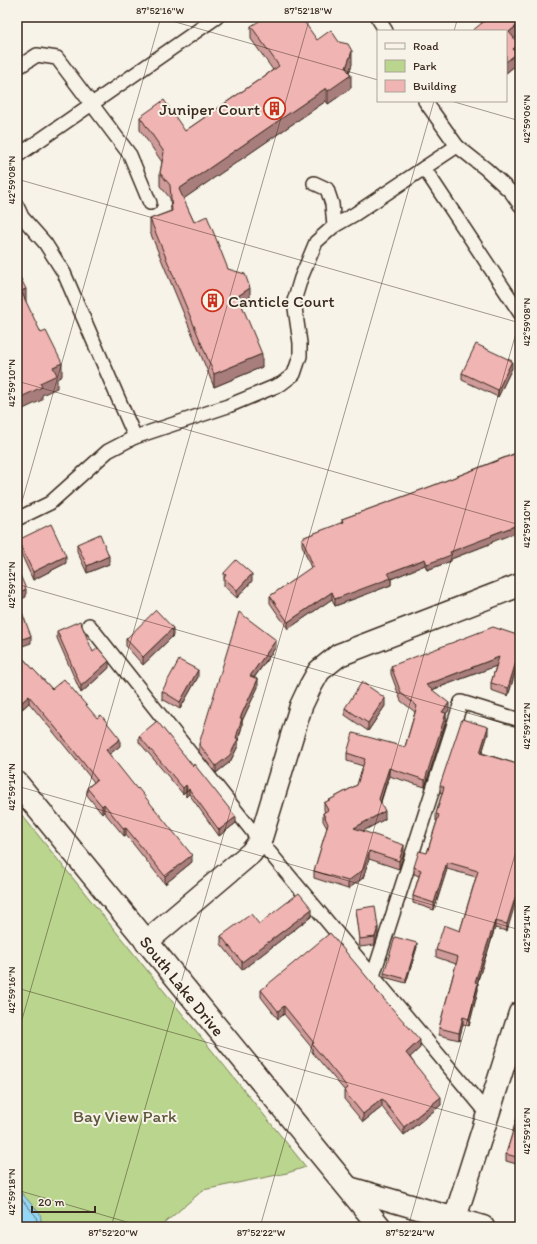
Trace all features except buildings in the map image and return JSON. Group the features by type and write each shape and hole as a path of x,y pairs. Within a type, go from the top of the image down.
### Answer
{"street":[{"path":"146,942 251,853 260,841 301,706 319,671 339,654 520,586"},
{"name":"South Lake Drive","path":"17,783 380,1227"},
{"path":"455,1218 520,1013"},
{"path":"349,1188 483,1227"}],"lane":[{"path":"17,156 217,17"},
{"path":"376,17 385,30"},
{"path":"17,68 37,55 57,58 130,155 150,203"},
{"path":"426,103 457,146 486,168 512,192 520,205"},
{"path":"17,519 50,503 108,451 135,437 235,403 281,384 294,374 300,356 300,343 294,301 301,278 316,242 334,226 355,214 457,146"},
{"path":"424,168 520,312"},
{"path":"314,183 327,189 332,204 334,226"},
{"path":"17,206 22,216 45,242 64,273 135,437"},
{"path":"89,625 260,841 488,1114"},
{"path":"373,976 461,702 520,720"}],"green space":[{"name":"Bay View Park","path":"17,809 306,1167 287,1173 203,1190 160,1227 42,1227 40,1214 17,1188"}],"water":[{"path":"17,1188 40,1214 42,1227 17,1227"}],"place":[{"name":"Juniper Court","path":"275,109"},
{"name":"Canticle Court","path":"213,301"}]}
